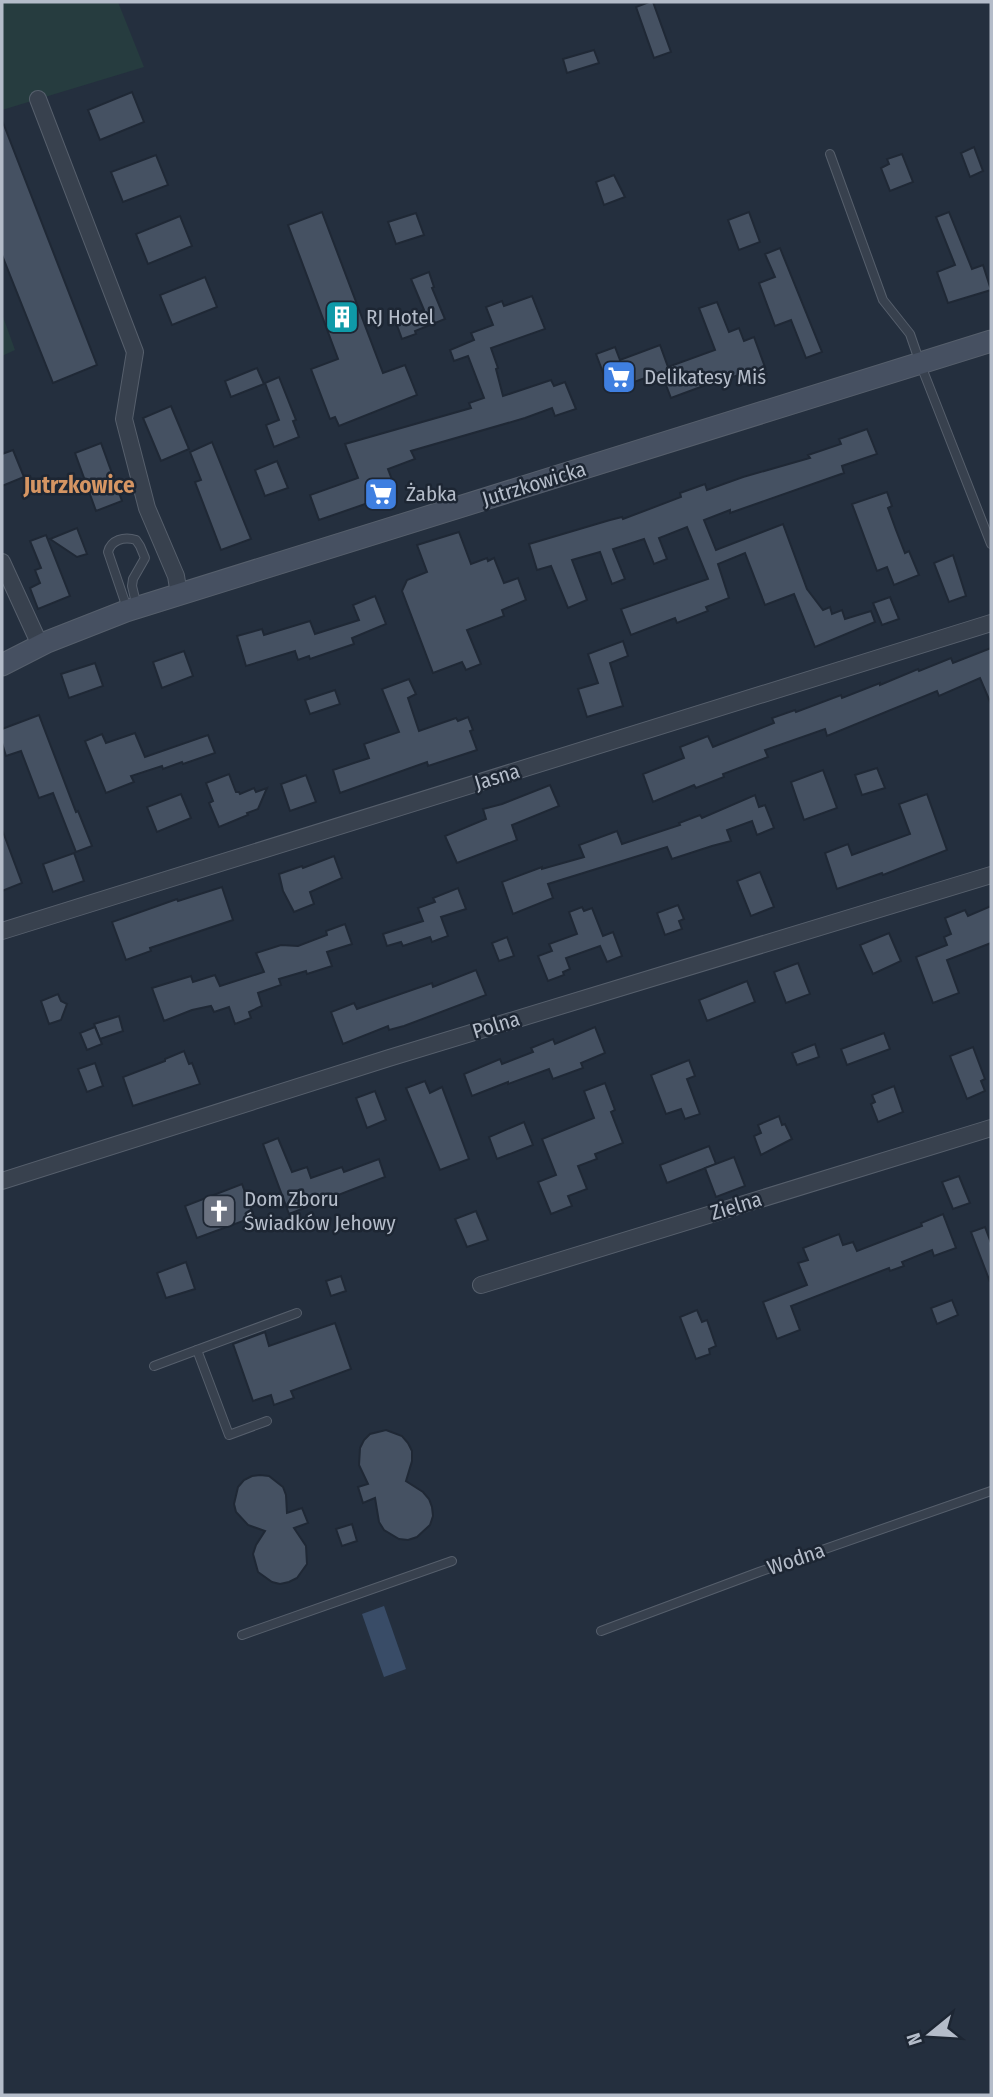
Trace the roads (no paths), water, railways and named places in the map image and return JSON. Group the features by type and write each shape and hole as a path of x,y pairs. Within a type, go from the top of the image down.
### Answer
{"main road":[{"name":"Jutrzkowicka","path":"2,665 40,645 132,609 991,341"}],"street":[{"path":"38,99 135,352 124,419 147,508 177,576 179,594"},
{"path":"2,562 40,645"},
{"name":"Jasna","path":"2,931 991,623"},
{"name":"Polna","path":"2,1181 376,1062 991,875"},
{"name":"Zielna","path":"481,1285 991,1128"}],"lane":[{"path":"830,154 883,299 910,334 991,544"},
{"path":"124,538 136,540 145,558 133,579 132,609 107,552 113,542 124,538"},
{"path":"154,1366 297,1313"},
{"path":"197,1350 229,1435 267,1421"},
{"name":"Wodna","path":"601,1631 759,1572 991,1491"},
{"path":"242,1635 452,1561"}],"water":[{"path":"384,1606 406,1669 384,1677 362,1614"}],"place":[{"name":"RJ Hotel","path":"342,317"},
{"name":"Delikatesy Miś","path":"619,377"},
{"name":"Żabka","path":"381,494"},
{"name":"Dom Zboru Świadków Jehowy","path":"219,1211"}],"district":[{"name":"Jutrzkowice","path":"79,485"}]}
